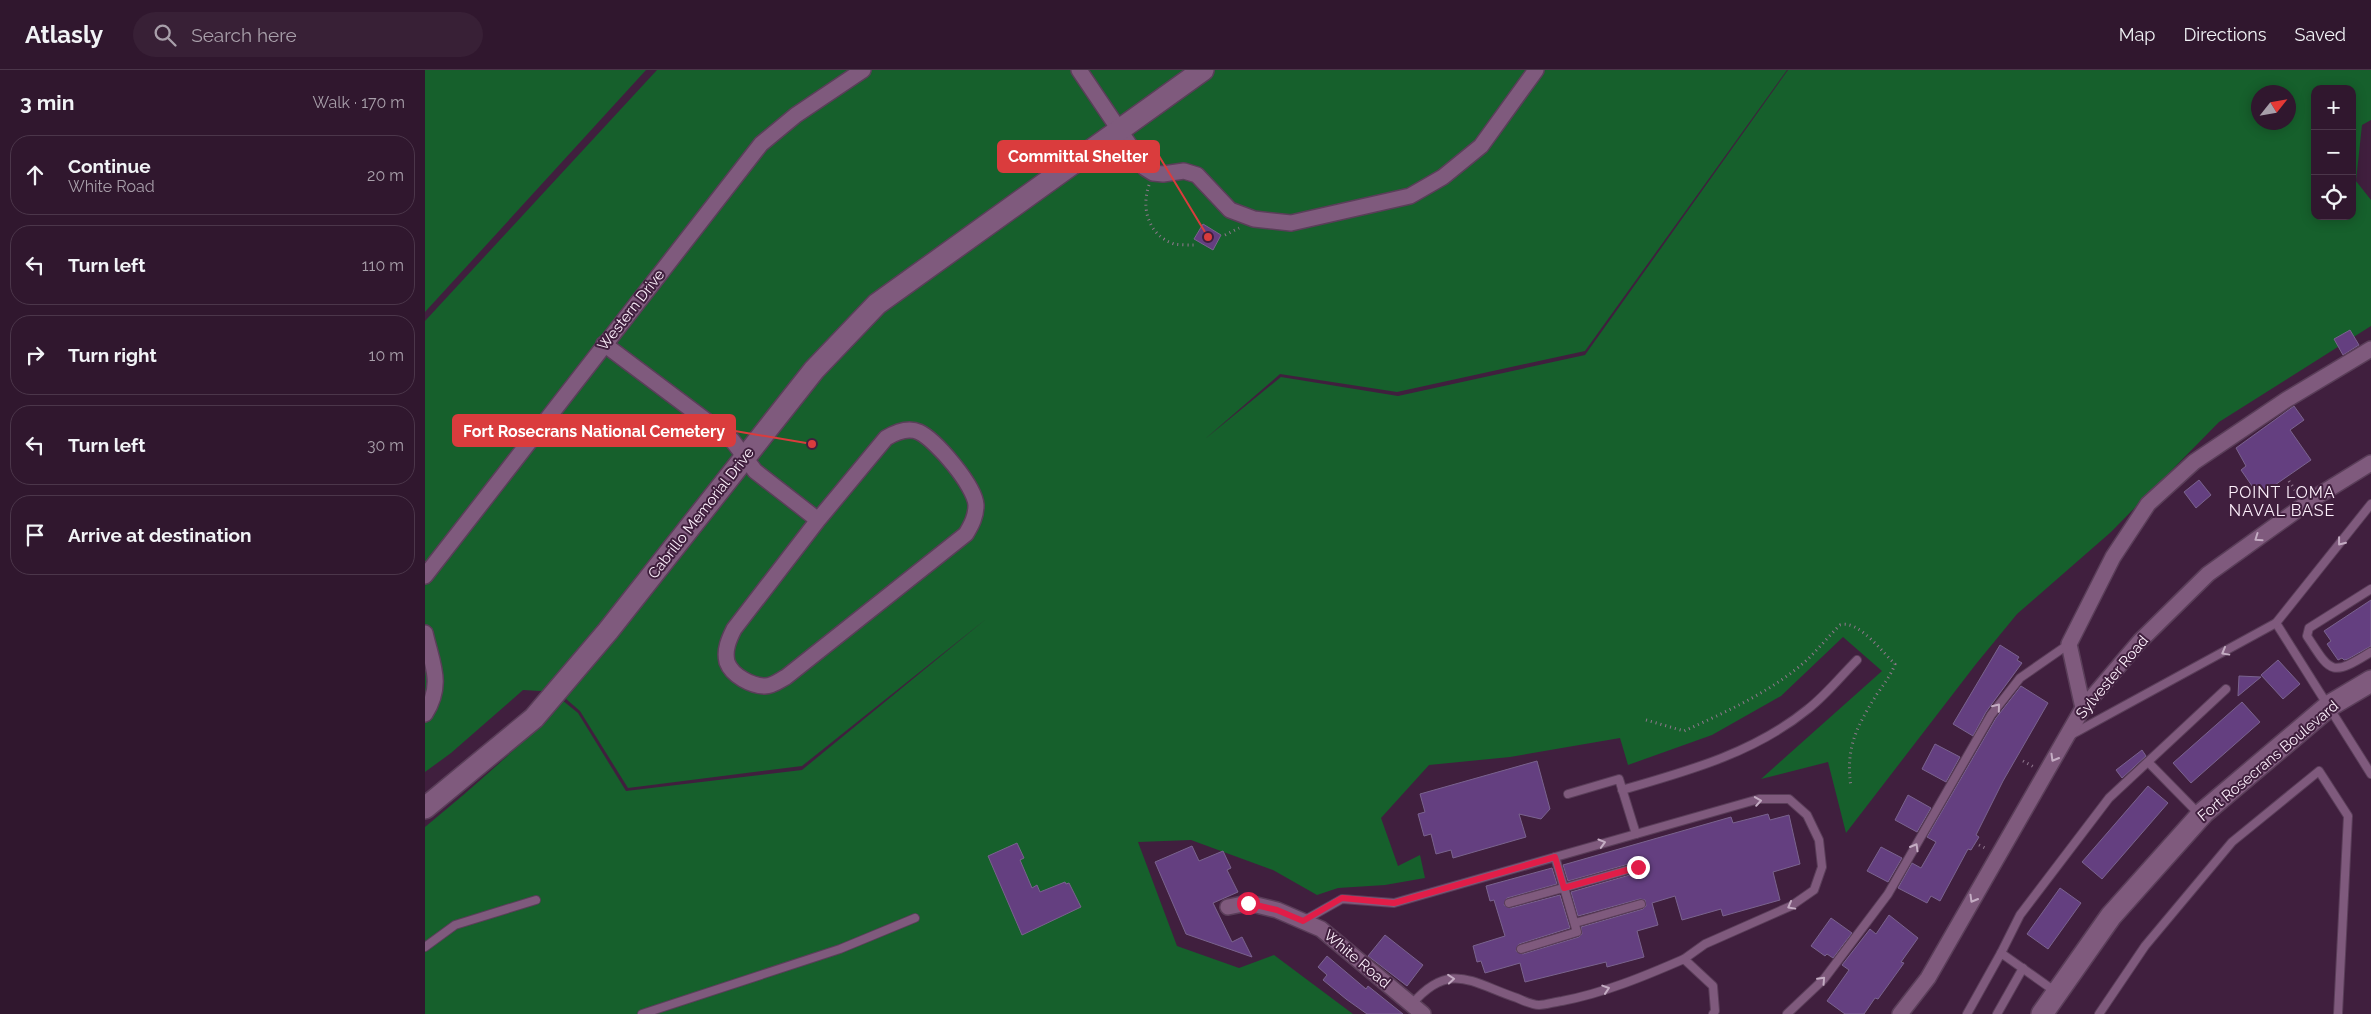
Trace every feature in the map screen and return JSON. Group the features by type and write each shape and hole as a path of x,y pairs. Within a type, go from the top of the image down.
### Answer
{"main road":[{"name":"Cabrillo Memorial Drive","path":"425,808 534,718 608,631 814,370 877,304 1118,129 1203,70"},
{"name":"Fort Rosecrans Boulevard","path":"2042,1014 2111,916 2201,816 2329,706 2371,681"}],"street":[{"name":"Western Drive","path":"425,576 761,144 796,115 863,70"},
{"path":"1079,70 1145,168 1153,173 1163,174 1184,171 1197,175 1230,210 1255,220 1291,223 1410,196 1443,177 1481,146 1535,70"},
{"path":"604,344 732,440 755,471 818,520"},
{"path":"2083,708 2069,644 2113,557 2148,504 2195,462 2286,400 2371,349"},
{"path":"900,430 918,432 934,443 969,486 976,503 975,520 966,534 786,676 765,686 751,683 738,677 727,663 727,644 734,628 818,520 886,438 900,430"},
{"name":"Sylvester Road","path":"1900,1014 1927,978 2083,708 2141,640 2208,574 2311,500 2371,463"},
{"path":"425,633 436,683 434,700 425,714"},
{"name":"White Road","path":"1227,907 1248,903 1277,910 1321,929 1418,1009"}],"lane":[{"path":"2065,739 2276,624 2371,504"},
{"path":"2371,589 2309,628 2307,636 2326,665 2335,669 2349,666 2371,652"},
{"path":"2276,624 2371,774"},
{"path":"1787,1014 1824,979 1888,894 1991,715 2020,678 2069,644"},
{"path":"1622,790 1696,769 1736,753 1773,734 1809,709 1857,660"},
{"path":"1967,1014 2020,915 2109,798 2226,689"},
{"path":"2148,762 2201,816"},
{"path":"2099,1014 2145,946 2231,842 2319,771 2348,816 2338,1014"},
{"path":"1568,794 1619,779 1635,834"},
{"path":"1303,921 1342,898 1394,903 1759,799 1789,799 1807,815 1819,840 1822,867 1814,890 1791,906 1705,944 1685,959 1636,980 1580,998 1538,1006 1466,978 1439,980 1426,988 1418,1009"},
{"path":"1521,949 1577,932 1555,857"},
{"path":"1509,903 1638,867"},
{"path":"425,946 455,924 536,900"},
{"path":"1575,923 1641,904"},
{"path":"642,1014 840,950 915,918"},
{"path":"2001,953 2057,992"},
{"path":"1685,959 1713,986 1715,1011 1713,1014"},
{"path":"1997,1014 2023,968"}],"path":[{"path":"1153,173 1145,198 1145,210 1152,227 1161,236 1175,244 1194,245"},
{"path":"1646,720 1684,731 1727,712 1807,660 1840,625 1846,623 1857,627 1895,664 1866,712 1851,743 1848,765 1851,787"},
{"path":"2023,761 2038,769"}],"green space":[{"path":"425,70 646,70 425,312"},
{"path":"657,70 1787,70 1585,351 1397,392 1280,374 1205,439 1281,377 1398,396 1585,355 1788,70 2371,70 2371,120 2362,125 2356,181 2371,200 2371,326 2219,422 2111,532 2017,614 1976,664 1846,833 1828,762 1761,779 1882,671 1843,637 1781,696 1712,735 1628,765 1620,738 1510,757 1429,765 1381,818 1398,866 1420,855 1425,878 1385,885 1338,888 1317,895 1273,870 1191,840 1138,842 1177,946 1239,968 1274,955 1353,1014 425,1014 425,827 479,782 562,700 578,713 626,791 802,770 986,619 802,766 628,788 580,711 558,692 523,690 451,753 425,772 425,321"}],"building":[{"path":"1203,224 1221,235 1213,250 1194,239"},
{"path":"2350,330 2359,345 2343,355 2334,339"},
{"path":"2294,406 2304,420 2290,430 2311,460 2259,496 2241,470 2246,466 2236,448"},
{"path":"2199,480 2211,495 2196,508 2184,492"},
{"path":"2371,600 2371,646 2348,659 2344,660 2342,658 2338,660 2327,644 2331,641 2324,631"},
{"path":"2000,645 2019,657 2017,660 2022,663 1986,712 1973,736 1953,724"},
{"path":"2278,660 2300,684 2283,699 2261,675"},
{"path":"2239,676 2261,677 2238,696"},
{"path":"2021,686 2048,703 2003,781 1976,835 1979,837 1971,850 1968,849 1940,901 1931,896 1927,903 1898,888 1912,863 1921,868 1936,842 1927,837 1996,718"},
{"path":"2242,702 2260,722 2191,783 2173,763"},
{"path":"1935,744 1960,757 1946,782 1922,769"},
{"path":"2142,750 2146,756 2122,778 2116,770"},
{"path":"1537,761 1550,809 1541,819 1519,814 1526,837 1453,858 1451,850 1436,854 1431,834 1424,836 1418,814 1425,812 1420,794"},
{"path":"2148,786 2168,803 2102,879 2082,862"},
{"path":"1908,795 1931,808 1917,832 1895,820"},
{"path":"1768,814 1770,820 1789,815 1800,864 1773,872 1780,900 1723,916 1721,909 1682,920 1675,896 1652,903 1658,925 1637,931 1644,957 1607,967 1606,962 1525,982 1520,963 1485,973 1481,961 1477,962 1473,946 1505,936 1494,900 1490,901 1486,886 1552,868 1557,884 1507,898 1504,905 1511,908 1560,895 1570,928 1519,944 1516,951 1523,954 1579,937 1582,934 1581,927 1643,909 1646,906 1645,900 1640,899 1578,916 1571,892 1640,872 1643,865 1636,862 1568,881 1563,865 1731,817 1733,823"},
{"path":"1017,843 1024,858 1020,860 1032,888 1037,885 1040,892 1065,882 1066,884 1069,883 1081,907 1022,935 988,856"},
{"path":"1192,846 1199,861 1223,851 1231,868 1227,870 1238,892 1213,903 1232,942 1242,937 1252,957 1186,934 1155,862"},
{"path":"1881,847 1902,858 1888,882 1867,871"},
{"path":"2060,888 2081,903 2048,949 2027,934"},
{"path":"1889,915 1918,938 1901,962 1904,963 1878,999 1875,998 1864,1014 1845,1014 1827,1001 1849,970 1842,965 1870,929 1876,934"},
{"path":"1831,918 1852,933 1833,958 1827,954 1825,956 1811,946"},
{"path":"1385,935 1423,965 1407,986 1368,956"},
{"path":"1327,956 1366,989 1368,986 1403,1014 1367,1014 1346,999 1323,980 1327,975 1318,967"}],"place":[{"name":"Committal Shelter","path":"1208,237"},
{"name":"Fort Rosecrans National Cemetery","path":"812,444"}],"district":[{"name":"POINT LOMA NAVAL BASE","path":"2282,501"}],"route":[{"path":"1248,903 1277,910 1303,921 1342,898 1394,903 1555,857 1564,888 1638,867"}]}
